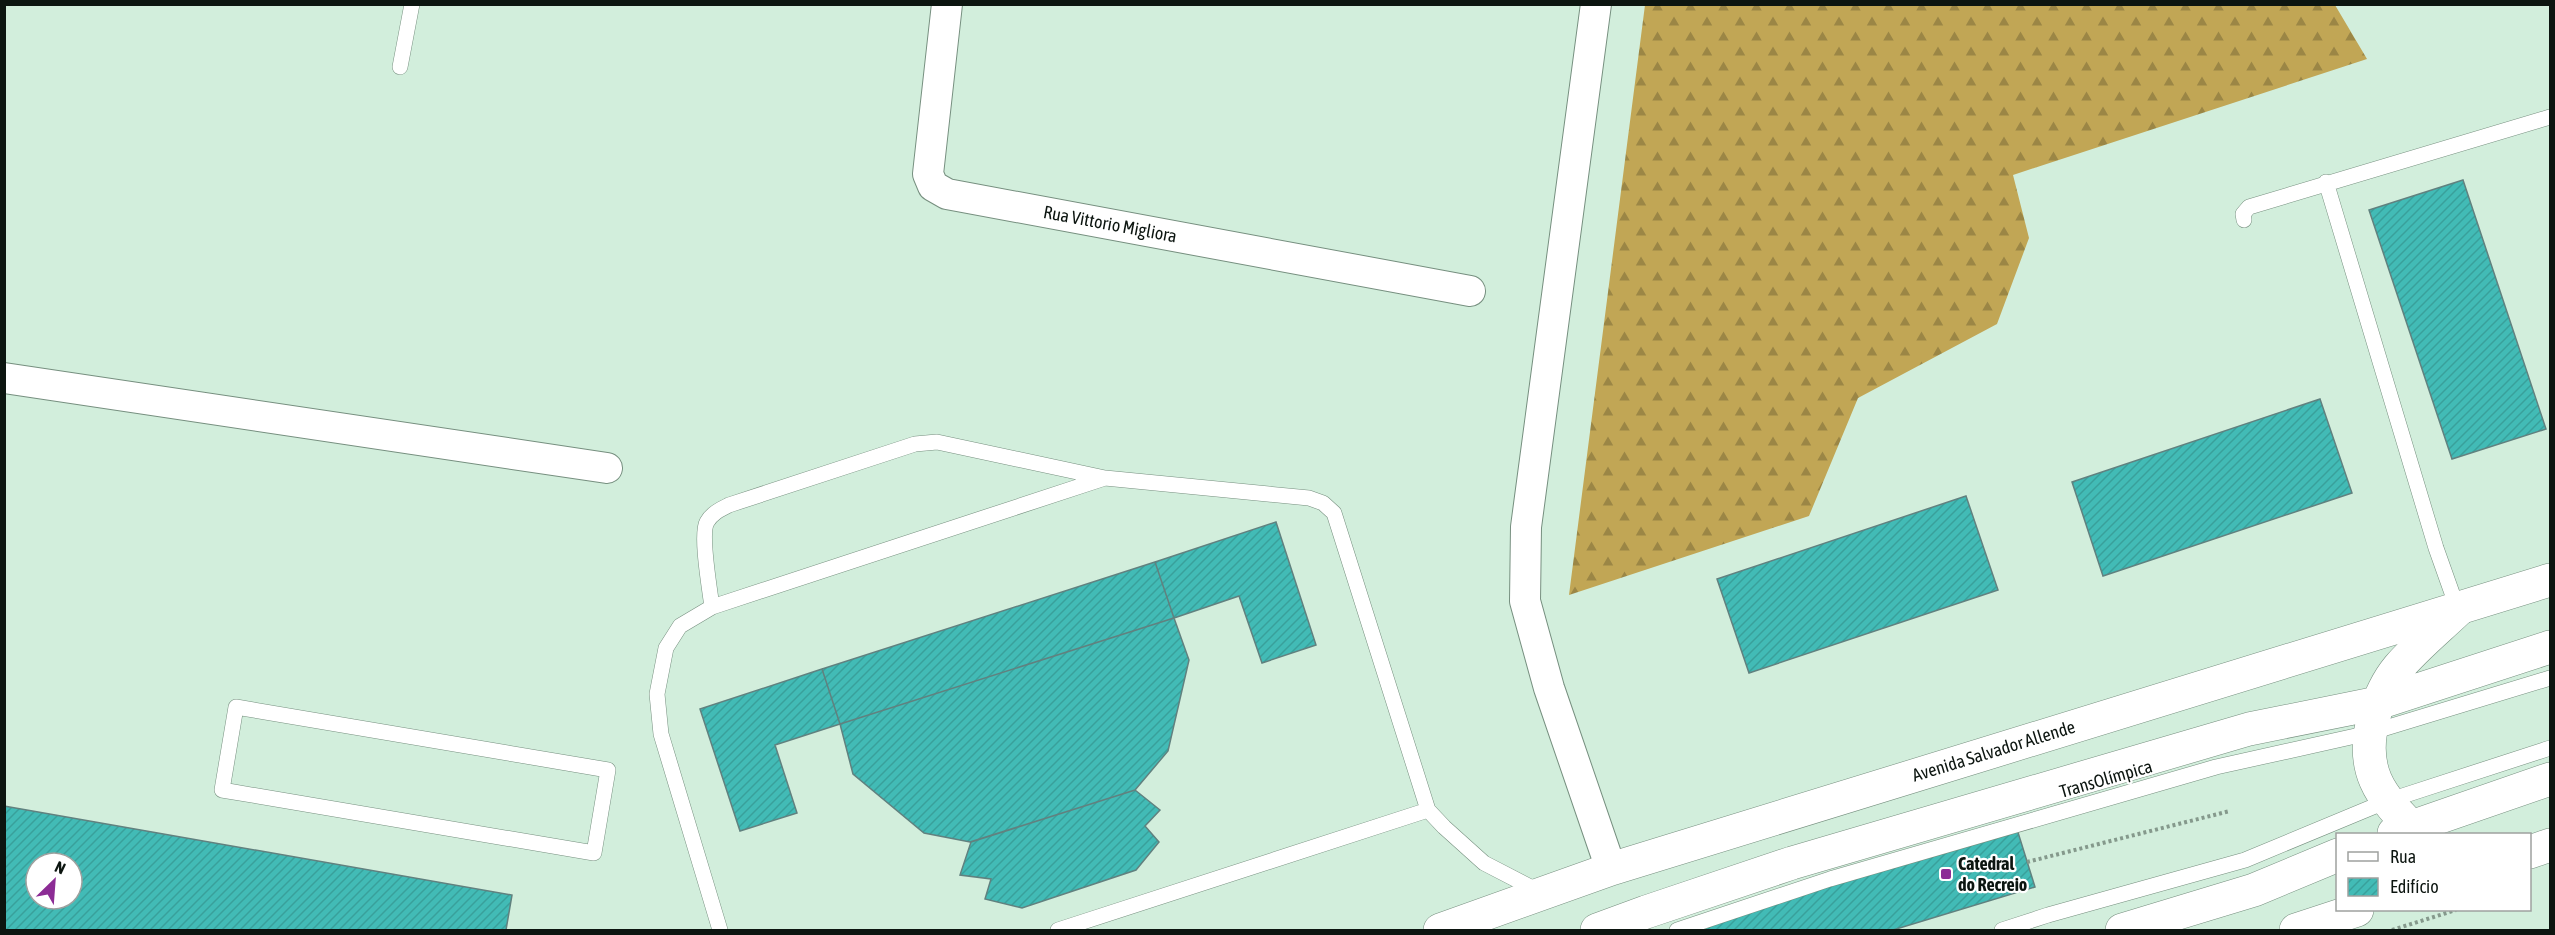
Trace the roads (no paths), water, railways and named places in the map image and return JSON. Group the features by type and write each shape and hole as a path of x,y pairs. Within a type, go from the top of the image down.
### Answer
{"main road":[{"name":"Avenida Salvador Allende","path":"1440,930 1611,869 2550,580"},
{"path":"2458,610 2397,669 2373,718 2367,750 2372,774 2407,832 2550,779"},
{"path":"1597,930 1792,863 2208,740 2249,729 2373,718 2550,647"},
{"path":"2531,851 2550,844"},
{"path":"2122,930 2254,890 2336,855"},
{"path":"2296,930 2351,911"}],"street":[{"name":"Rua Vittorio Migliora","path":"948,4 928,174 933,186 947,194 1470,291"},
{"path":"1596,4 1526,527 1525,602 1549,688 1611,869"},
{"path":"4,378 607,468"}],"lane":[{"path":"400,67 412,4"},
{"path":"2244,220 2243,214 2249,207 2326,182 2550,117"},
{"path":"2326,182 2436,548 2458,610"},
{"path":"712,607 704,536 706,523 715,512 729,505 915,444 937,442 1105,478 1309,498 1323,503 1334,513 1428,810 1484,862 1543,893"},
{"path":"720,930 661,734 657,694 666,648 680,626 712,607 1105,478"},
{"name":"TransOlímpica","path":"1677,930 1830,879 2205,771 2373,718 2550,678"},
{"path":"236,707 608,770 594,853 222,790 236,707"},
{"path":"2002,930 2245,860 2388,801 2550,748"},
{"path":"1058,930 1428,810"}],"place":[{"name":"Catedral do Recreio","path":"1946,874"}]}
